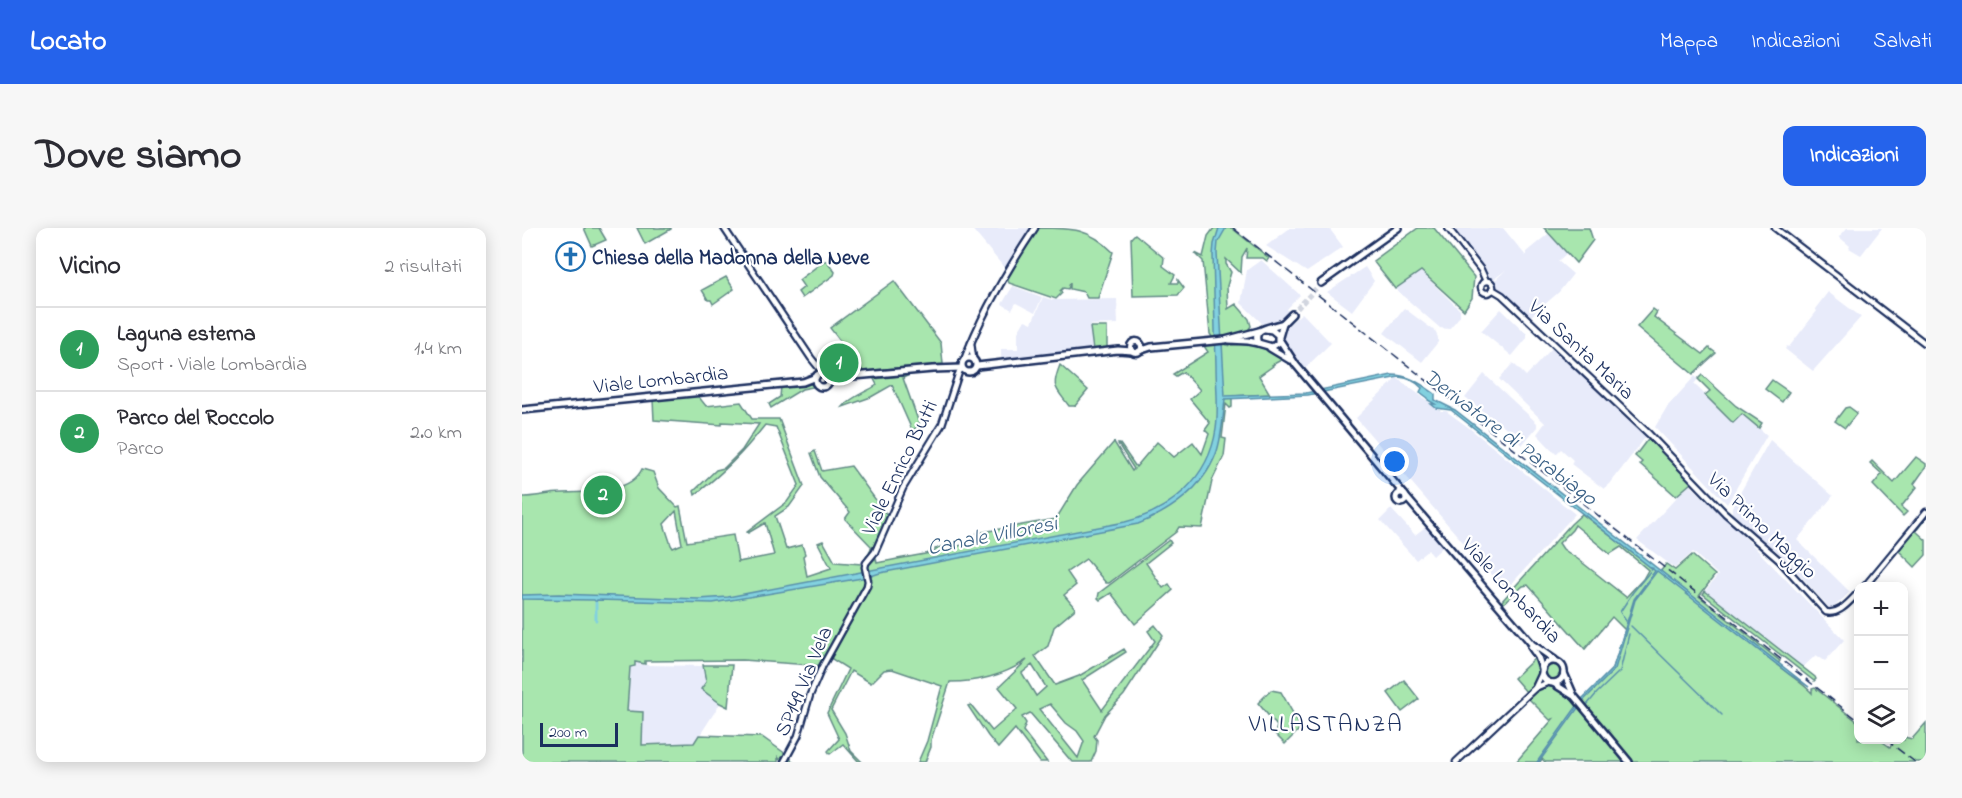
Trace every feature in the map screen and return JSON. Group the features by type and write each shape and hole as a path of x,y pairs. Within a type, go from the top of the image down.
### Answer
{"main road":[{"path":"1321,283 1398,228"},
{"path":"1258,344 1256,336 1262,330 1283,323 1292,314"},
{"path":"1269,348 1275,346 1283,323"},
{"name":"Viale Lombardia","path":"933,369 950,369 976,362 1027,360 1220,340 1262,330 1274,331 1296,365 1533,649 1542,671"},
{"name":"Viale Lombardia","path":"1220,340 1248,341 1258,344 1282,354 1296,365"},
{"name":"Viale Lombardia","path":"1129,349 1134,342 1140,348"},
{"path":"963,366 972,371 976,362"},
{"name":"Viale Lombardia","path":"522,410 802,382 817,376 842,377 963,366"},
{"path":"817,376 815,381 817,385"},
{"name":"Viale Lombardia","path":"802,382 824,387 827,378"},
{"name":"Viale Lombardia","path":"1389,476 1395,486 1397,502 1412,506 1419,511"},
{"path":"1396,497 1398,493 1405,495 1402,503"},
{"name":"Viale Lombardia","path":"1444,542 1532,644 1555,660"},
{"path":"1578,701 1544,679 1542,671 1547,662 1555,660 1562,665 1578,701 1629,762"},
{"path":"1551,683 1560,680 1564,673"}],"street":[{"path":"724,228 827,378"},
{"path":"976,362 972,340 995,291 1035,228"},
{"name":"Via Santa Maria","path":"1448,228 1481,270 1486,281 1492,284 1492,290"},
{"path":"1774,228 1926,344"},
{"name":"Via Santa Maria","path":"1486,281 1482,285 1482,290 1487,293 1492,290"},
{"name":"Via Santa Maria","path":"1492,290 1504,297 1649,434"},
{"name":"Viale Enrico Butti","path":"868,581 865,567 875,552 903,488 942,424 972,340"},
{"path":"817,365 817,376"},
{"path":"950,369 958,379"},
{"name":"Via Primo Maggio","path":"1649,434 1725,513 1779,560 1826,612 1836,611 1854,597"},
{"path":"1868,582 1926,512"},
{"name":"SP149 Via Vela","path":"784,762 798,736 811,691 868,581"},
{"path":"1456,762 1535,688 1542,671"},
{"path":"1535,688 1551,683"}],"shaded area":[{"path":"971,228 1034,228 1007,271"},
{"path":"1290,228 1329,228 1343,247 1307,272 1266,246"},
{"path":"1448,228 1503,228 1526,256 1526,252 1548,234 1567,253 1558,261 1573,274 1559,292 1529,318 1493,282 1506,270 1490,282 1487,281"},
{"path":"1847,228 1882,228 1861,255 1849,248 1850,246 1839,237"},
{"path":"1261,260 1300,295 1287,309 1289,312 1280,323 1265,326 1241,303 1247,270"},
{"path":"1365,267 1374,281 1352,311 1327,292"},
{"path":"1420,271 1460,310 1460,316 1449,329 1440,328 1395,289"},
{"path":"1013,286 1042,297 1035,313 1016,303 1012,310 1002,304"},
{"path":"1828,292 1861,317 1813,371 1785,349 1817,311 1815,309"},
{"path":"1043,297 1052,300 1117,299 1118,324 1090,325 1093,352 1001,361 1001,349 1018,349 1018,332 1025,320 1032,323"},
{"path":"1404,308 1436,332 1438,338 1438,342 1422,362 1384,333"},
{"path":"1501,309 1527,334 1527,338 1512,356 1481,331"},
{"path":"1302,313 1331,343 1305,368 1286,345 1284,336 1285,328"},
{"path":"1554,346 1648,434 1604,489 1571,464 1573,460 1561,449 1556,454 1537,434 1545,423 1499,379 1513,363 1526,376"},
{"path":"1484,374 1537,423 1537,427 1522,445 1506,433 1508,430 1465,398"},
{"path":"1695,376 1698,379 1694,384 1733,422 1742,414 1767,435 1727,504 1655,427 1667,407"},
{"path":"1397,378 1441,411 1446,411 1468,427 1575,514 1505,591 1356,418"},
{"path":"1770,440 1833,496 1797,540 1850,592 1831,610 1785,558 1732,514 1732,507"},
{"path":"1689,484 1734,526 1844,640 1825,661 1816,655 1802,668 1705,591 1718,575 1693,552 1675,568 1637,540"},
{"path":"1391,509 1415,535 1428,525 1445,545 1433,556 1428,550 1416,560 1380,520"},
{"path":"626,661 644,665 703,666 706,682 721,702 695,743 642,745 623,713"}],"green space":[{"path":"584,228 599,228 606,240 592,246"},
{"path":"637,228 671,228 671,229 645,244"},
{"path":"1038,228 1079,231 1096,238 1113,252 1098,298 1087,298 1084,292 1070,289 1070,283 1068,289 1063,288 1060,291 1062,293 1056,299 1009,283 1007,278"},
{"path":"1214,228 1234,228 1269,258 1267,261 1263,258 1246,258 1247,248 1242,257 1241,273 1226,259 1231,272 1227,286 1228,309 1236,304 1249,319 1251,326 1247,332 1221,338 1221,342 1228,345 1226,341 1230,341 1229,345 1234,341 1232,345 1246,344 1258,347 1283,359 1259,376 1270,394 1232,396 1232,407 1226,404 1222,438 1226,439 1224,456 1212,481 1202,528 1179,527 1176,532 1109,583 1106,583 1086,559 1067,572 1076,585 1064,595 1075,608 1054,627 1048,646 1035,656 1055,685 1079,676 1124,649 1126,652 1082,680 1102,710 1155,641 1148,631 1155,625 1163,635 1124,695 1105,715 1094,736 1097,740 1096,751 1091,762 1072,762 1030,713 1022,717 1026,723 1023,731 1047,762 1040,762 1015,729 998,748 968,706 971,705 992,731 1017,709 999,687 1027,660 990,677 950,682 925,762 918,762 927,741 942,686 892,669 884,670 871,683 851,671 831,710 845,733 851,751 862,762 859,762 843,744 830,754 828,751 839,739 827,713 848,669 829,657 824,666 743,660 645,661 645,664 635,662 635,666 630,667 627,711 643,712 642,745 694,743 699,735 762,737 786,754 793,762 782,762 778,757 778,762 522,762 522,497 614,488 635,478 642,469 653,472 659,488 677,507 680,506 687,542 733,535 738,562 774,555 765,523 747,532 787,502 799,485 776,427 765,425 733,462 695,495 694,491 716,470 724,468 742,450 759,424 722,422 722,425 654,420 653,400 698,396 706,406 741,402 752,419 779,419 804,486 789,507 775,516 786,549 802,545 807,576 831,568 818,543 823,541 835,562 862,564 872,547 845,519 850,512 820,477 811,453 815,451 822,471 851,466 889,518 865,566 876,558 877,563 935,552 935,549 946,545 950,548 975,542 979,538 977,533 1056,519 1077,485 1114,442 1132,471 1134,469 1118,444 1136,467 1157,442 1174,457 1193,442 1202,454 1209,434 1205,430 1210,423 1190,399 1200,390 1183,372 1176,376 1173,374 1208,352 1204,346 1216,343 1216,339 1210,334 1203,261 1195,253 1203,257 1208,236","holes":["676,511 682,544 673,548 664,524","1032,665 1046,687 1036,696 1022,673","1050,704 1066,723 1077,731 1084,741 1078,758 1039,709"]},
{"path":"1418,228 1434,228 1474,277 1472,298 1464,310 1421,271 1395,289 1373,261"},
{"path":"1544,228 1589,228 1593,240 1576,263"},
{"path":"1135,234 1164,258 1163,266 1175,275 1171,283 1178,283 1178,280 1184,288 1178,295 1133,296 1131,238"},
{"path":"827,261 835,272 834,275 802,298 798,292 804,287 799,280"},
{"path":"726,277 734,289 713,304 702,290"},
{"path":"894,281 941,343 943,364 863,371 830,328"},
{"path":"1653,309 1657,312 1654,317 1703,354 1709,348 1716,353 1693,374 1637,327"},
{"path":"1090,327 1107,327 1107,348 1093,350"},
{"path":"1060,365 1088,390 1075,406 1069,406 1056,387"},
{"path":"909,375 903,378 920,426 912,430 892,385 871,397 843,407 855,397 877,385 874,379"},
{"path":"1702,375 1736,406 1762,423 1759,428 1742,414 1733,423 1705,395 1710,391 1698,379"},
{"path":"1772,380 1789,392 1782,402 1765,389"},
{"path":"812,384 813,387 802,389 771,408 769,404 780,397 781,386"},
{"path":"1849,407 1857,413 1845,428 1835,421 1845,408"},
{"path":"1651,439 1692,482 1676,496 1640,464 1642,462 1635,456 1647,440"},
{"path":"1916,457 1926,464 1926,467 1914,484 1917,487 1901,507 1907,512 1903,516 1873,485 1882,474 1870,463 1872,461 1894,483"},
{"path":"1582,514 1660,572 1666,564 1675,570 1692,555 1715,575 1699,596 1780,661 1777,665 1812,693 1812,689 1815,688 1854,719 1854,744 1886,744 1890,747 1892,744 1908,744 1908,738 1912,739 1926,723 1926,762 1545,762 1542,759 1540,762 1516,762 1553,719 1550,720 1528,698 1543,687 1554,685 1578,705 1613,668 1625,630 1612,617 1585,649 1528,585 1523,586 1503,604 1502,601","holes":["1575,525 1610,554 1621,547 1648,570 1643,579 1626,597 1563,549 1559,543"]},
{"path":"1926,515 1916,531 1926,540 1926,555 1915,567 1898,550"},
{"path":"1169,540 1171,543 1146,563 1163,588 1169,584 1173,590 1135,624 1111,593 1100,600 1098,598 1099,593"},
{"path":"1705,591 1816,679 1814,681 1703,594"},
{"path":"1536,657 1538,676 1527,693 1514,678"},
{"path":"1553,663 1559,666 1562,672 1559,678 1553,681 1547,678 1544,672 1547,666"},
{"path":"703,665 732,665 728,707 701,689 706,682"},
{"path":"1404,680 1419,699 1402,712 1388,693"},
{"path":"1271,690 1281,692 1299,724 1296,726 1299,730 1285,744 1275,734 1277,726 1258,703"}],"water":[{"path":"1219,228 1226,228 1218,242 1217,253 1225,396 1306,393 1392,375 1415,381 1435,394 1435,400 1455,410 1809,687 1657,571 1635,600 1615,669 1583,701 1537,762 1582,699 1613,668 1634,599 1655,571 1451,410 1436,408 1431,404 1435,404 1420,392 1422,388 1417,383 1399,377 1308,395 1225,399 1218,448 1203,477 1174,505 1138,524 868,577 713,603 522,599 522,595 559,594 699,599 728,597 1125,522 1157,510 1185,490 1196,477 1212,447 1216,429 1213,255"}],"waterway":[{"path":"1626,621 1620,612 1653,568"},
{"path":"596,603 596,620"},
{"path":"1631,626 1722,715"},
{"path":"1587,705 1620,671 1629,634"}],"tunnel":[{"path":"1292,314 1321,283"}],"railway":[{"path":"1233,228 1854,717"},
{"path":"1891,744 1915,762"}],"place":[{"name":"Chiesa della Madonna della Neve","path":"571,257"},
{"name":"Laguna esterna","path":"839,363"},
{"name":"Parco del Roccolo","path":"603,495"}],"district":[{"name":"VILLASTANZA","path":"1326,723"}],"water label":[{"name":"Derivatore di Parabiago","path":"1511,436"},
{"name":"Canale Villoresi","path":"992,534"}]}
